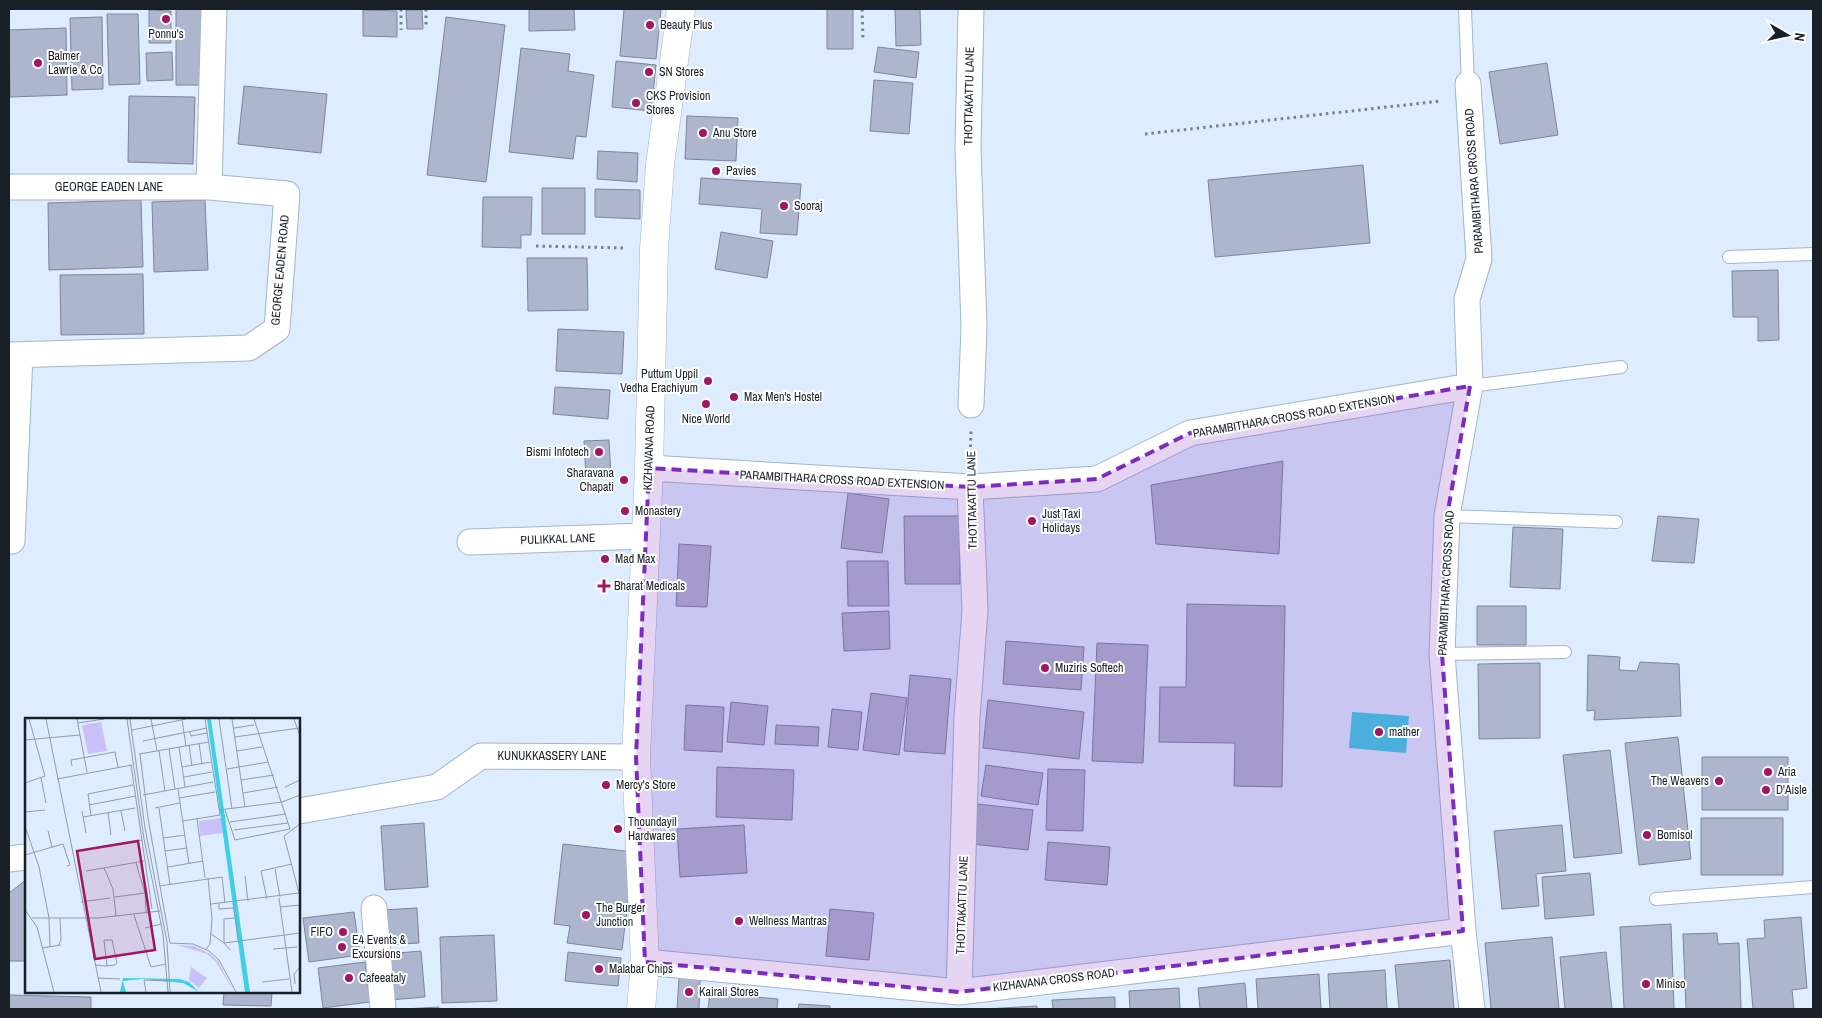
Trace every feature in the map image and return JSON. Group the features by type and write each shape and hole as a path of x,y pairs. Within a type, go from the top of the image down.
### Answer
{"street":[{"path":"209,187 214,9"},
{"name":"KIZHAVANA ROAD","path":"641,1009 645,962 636,756 649,468 654,249 660,166 681,9"},
{"name":"THOTTAKATTU LANE","path":"971,9 968,147 974,327 971,405"},
{"name":"PARAMBITHARA CROSS ROAD","path":"1468,91 1479,259 1468,299 1470,386 1448,516 1442,654 1463,931 1472,1009"},
{"name":"GEORGE EADEN LANE","path":"9,187 209,187"},
{"name":"GEORGE EADEN ROAD","path":"14,355 249,348 277,329 287,194 209,187"},
{"path":"12,541 14,355"},
{"name":"PARAMBITHARA CROSS ROAD EXTENSION","path":"649,468 970,488 1097,479 1190,433 1470,386"},
{"name":"THOTTAKATTU LANE","path":"959,992 967,717 975,610 970,488"},
{"name":"PULIKKAL LANE","path":"470,542 645,536"},
{"name":"KUNUKKASSERY LANE","path":"300,811 437,787 481,756 636,756"},
{"path":"9,858 25,856"},
{"path":"374,908 383,1009"},
{"name":"KIZHAVANA CROSS ROAD","path":"645,962 959,992 1463,931"}],"lane":[{"name":"PARAMBITHARA CROSS ROAD","path":"1466,9 1468,91"},
{"path":"1729,257 1813,254"},
{"path":"1470,386 1621,367"},
{"path":"1448,516 1616,522"},
{"path":"1442,654 1565,652"},
{"path":"1656,899 1813,887"}],"path":[{"path":"401,9 401,30"},
{"path":"426,9 426,26"},
{"path":"862,9 863,39"},
{"path":"1145,134 1468,91"},
{"path":"536,246 654,249"},
{"name":"THOTTAKATTU LANE","path":"970,488 971,405"}],"highlighted area":[{"path":"1470,386 1447,516 1442,654 1463,931 959,992 645,962 636,757 649,468 970,487 1097,479 1190,433"}],"water":[{"name":"mather","path":"1352,712 1409,716 1406,753 1349,748"}],"building":[{"path":"176,9 206,9 207,85 176,85"},
{"path":"529,9 574,9 575,30 529,31"},
{"path":"624,9 661,9 656,59 620,56"},
{"path":"827,9 853,9 853,49 827,49"},
{"path":"895,9 920,9 921,45 896,46"},
{"path":"149,10 171,11 171,43 149,43"},
{"path":"363,10 397,11 397,37 363,36"},
{"path":"406,10 422,10 423,29 407,29"},
{"path":"107,14 138,14 140,84 109,85"},
{"path":"102,17 103,89 72,90 70,18"},
{"path":"446,17 505,25 486,182 427,175"},
{"name":"Balmer Lawrie & Co","path":"66,28 67,95 10,97 9,30"},
{"path":"878,47 919,52 916,78 874,72"},
{"path":"521,48 570,54 568,71 594,75 586,137 576,136 573,159 509,152"},
{"path":"172,52 173,80 147,81 146,53"},
{"path":"616,61 656,65 651,111 612,107"},
{"path":"1547,63 1558,135 1500,144 1489,72"},
{"path":"874,80 913,83 909,134 870,131"},
{"path":"244,86 327,94 321,153 238,144"},
{"path":"129,96 195,97 193,164 128,162"},
{"path":"687,116 738,118 736,161 685,159"},
{"path":"598,151 638,153 637,182 597,179"},
{"path":"1363,165 1370,243 1215,257 1208,180"},
{"path":"701,178 801,184 797,235 760,233 762,209 699,204"},
{"path":"542,188 585,188 585,234 542,234"},
{"path":"595,189 640,190 640,219 595,217"},
{"path":"483,197 532,197 531,235 521,235 521,248 482,247"},
{"path":"141,200 143,267 49,270 48,203"},
{"path":"205,200 208,270 154,272 152,202"},
{"path":"721,232 773,241 767,278 715,269"},
{"path":"527,258 587,258 588,310 528,311"},
{"path":"1778,270 1779,340 1758,341 1758,317 1733,317 1732,271"},
{"path":"143,274 144,334 61,335 60,275"},
{"path":"558,329 624,332 622,374 556,371"},
{"path":"555,387 610,390 608,419 553,414"},
{"path":"609,440 611,477 586,478 584,441"},
{"path":"1283,461 1279,554 1156,544 1151,485"},
{"path":"848,493 889,499 882,553 841,548"},
{"path":"904,516 959,516 960,584 905,584"},
{"path":"1658,516 1699,519 1694,563 1652,561"},
{"path":"1513,527 1563,529 1560,589 1510,587"},
{"path":"679,544 711,546 707,607 676,606"},
{"path":"847,561 888,561 889,606 848,606"},
{"path":"1187,604 1285,606 1282,787 1234,786 1235,743 1159,742 1160,687 1186,687"},
{"path":"1477,606 1526,606 1526,645 1477,645"},
{"path":"889,611 890,649 844,651 842,613"},
{"path":"1006,641 1084,647 1081,690 1003,684"},
{"path":"1097,643 1148,645 1143,763 1092,761"},
{"path":"1588,655 1620,657 1619,670 1637,671 1640,662 1679,664 1681,716 1594,720 1595,710 1587,711"},
{"path":"1540,663 1540,738 1479,739 1478,664"},
{"path":"910,675 951,679 945,754 904,751"},
{"path":"871,693 907,698 899,755 863,750"},
{"path":"988,700 1084,712 1079,759 983,748"},
{"path":"731,702 768,706 764,745 727,742"},
{"path":"686,705 724,707 722,752 684,750"},
{"path":"832,709 862,712 858,750 828,747"},
{"path":"776,725 819,727 818,746 775,744"},
{"path":"1678,737 1691,859 1639,865 1625,743"},
{"path":"1610,750 1622,853 1574,858 1563,755"},
{"path":"1702,757 1788,757 1788,810 1702,810"},
{"path":"986,765 1043,773 1038,805 981,796"},
{"path":"717,767 794,770 792,820 716,817"},
{"path":"1048,769 1085,770 1083,831 1046,830"},
{"path":"977,804 1033,810 1028,850 972,844"},
{"path":"1701,818 1783,818 1783,875 1701,875"},
{"path":"424,823 428,887 385,890 381,826"},
{"path":"744,825 747,873 680,877 677,829"},
{"path":"1562,825 1566,871 1536,874 1539,906 1502,909 1494,831"},
{"path":"1048,842 1110,847 1107,885 1045,880"},
{"path":"563,844 634,852 622,950 567,943 570,926 554,924"},
{"path":"1590,873 1594,915 1545,919 1542,877"},
{"path":"25,881 25,961 9,961 9,893"},
{"path":"417,908 419,943 385,945 383,910"},
{"path":"830,909 874,913 869,960 826,956"},
{"path":"354,912 360,955 309,962 303,918"},
{"path":"1801,917 1807,988 1792,990 1794,1009 1753,1009 1747,939 1765,938 1764,920"},
{"path":"1671,924 1674,1009 1624,1009 1620,927"},
{"path":"1717,933 1718,944 1739,943 1741,1009 1686,1009 1683,934"},
{"path":"494,935 497,1001 442,1003 440,937"},
{"path":"1552,937 1559,1009 1491,1009 1485,943"},
{"path":"421,951 425,997 390,1000 386,954"},
{"path":"568,952 621,958 618,986 565,981"},
{"path":"1606,952 1612,1009 1565,1009 1560,957"},
{"path":"1450,960 1454,1009 1399,1009 1395,965"},
{"path":"365,962 370,1002 323,1008 318,968"},
{"path":"1385,970 1387,1009 1330,1009 1328,974"},
{"path":"1319,974 1321,1009 1258,1009 1256,979"},
{"path":"679,978 700,979 699,1009 677,1009"},
{"path":"1245,983 1247,1009 1200,1009 1198,988"},
{"path":"1179,988 1180,1009 1130,1009 1129,991"},
{"path":"224,993 272,993 271,1006 223,1005"},
{"path":"710,993 778,999 777,1009 708,1009"},
{"path":"9,995 91,997 91,1009 9,1009"},
{"path":"1115,997 1115,1009 1053,1009 1052,1000"},
{"path":"799,1004 830,1006 830,1009 798,1009"},
{"path":"1037,1006 1037,1009 985,1009"},
{"path":"439,1007 439,1009 404,1009"}],"place":[{"name":"Ponnu's","path":"166,19"},
{"name":"Beauty Plus","path":"650,25"},
{"name":"Balmer Lawrie & Co","path":"38,63"},
{"name":"SN Stores","path":"649,72"},
{"name":"CKS Provision Stores","path":"636,103"},
{"name":"Anu Store","path":"703,133"},
{"name":"Pavies","path":"716,171"},
{"name":"Sooraj","path":"784,206"},
{"name":"Puttum Uppil Vedha Erachiyum","path":"708,381"},
{"name":"Max Men's Hostel","path":"734,397"},
{"name":"Nice World","path":"706,404"},
{"name":"Bismi Infotech","path":"599,452"},
{"name":"Sharavana Chapati","path":"624,480"},
{"name":"Monastery","path":"625,511"},
{"name":"Just Taxi Holidays","path":"1032,521"},
{"name":"Mad Max","path":"605,559"},
{"name":"Bharat Medicals","path":"604,586"},
{"name":"Muziris Softech","path":"1045,668"},
{"name":"mather","path":"1379,732"},
{"name":"Aria","path":"1768,772"},
{"name":"The Weavers","path":"1719,781"},
{"name":"Mercy's Store","path":"606,785"},
{"name":"D'Aisle","path":"1766,790"},
{"name":"Thoundayil Hardwares","path":"618,829"},
{"name":"Bomisol","path":"1647,835"},
{"name":"The Burger Junction","path":"586,915"},
{"name":"Wellness Mantras","path":"739,921"},
{"name":"FIFO","path":"343,932"},
{"name":"E4 Events & Excursions","path":"342,947"},
{"name":"Malabar Chips","path":"599,969"},
{"name":"Cafeeataly","path":"349,978"},
{"name":"Miniso","path":"1646,984"},
{"name":"Kairali Stores","path":"689,992"}]}
